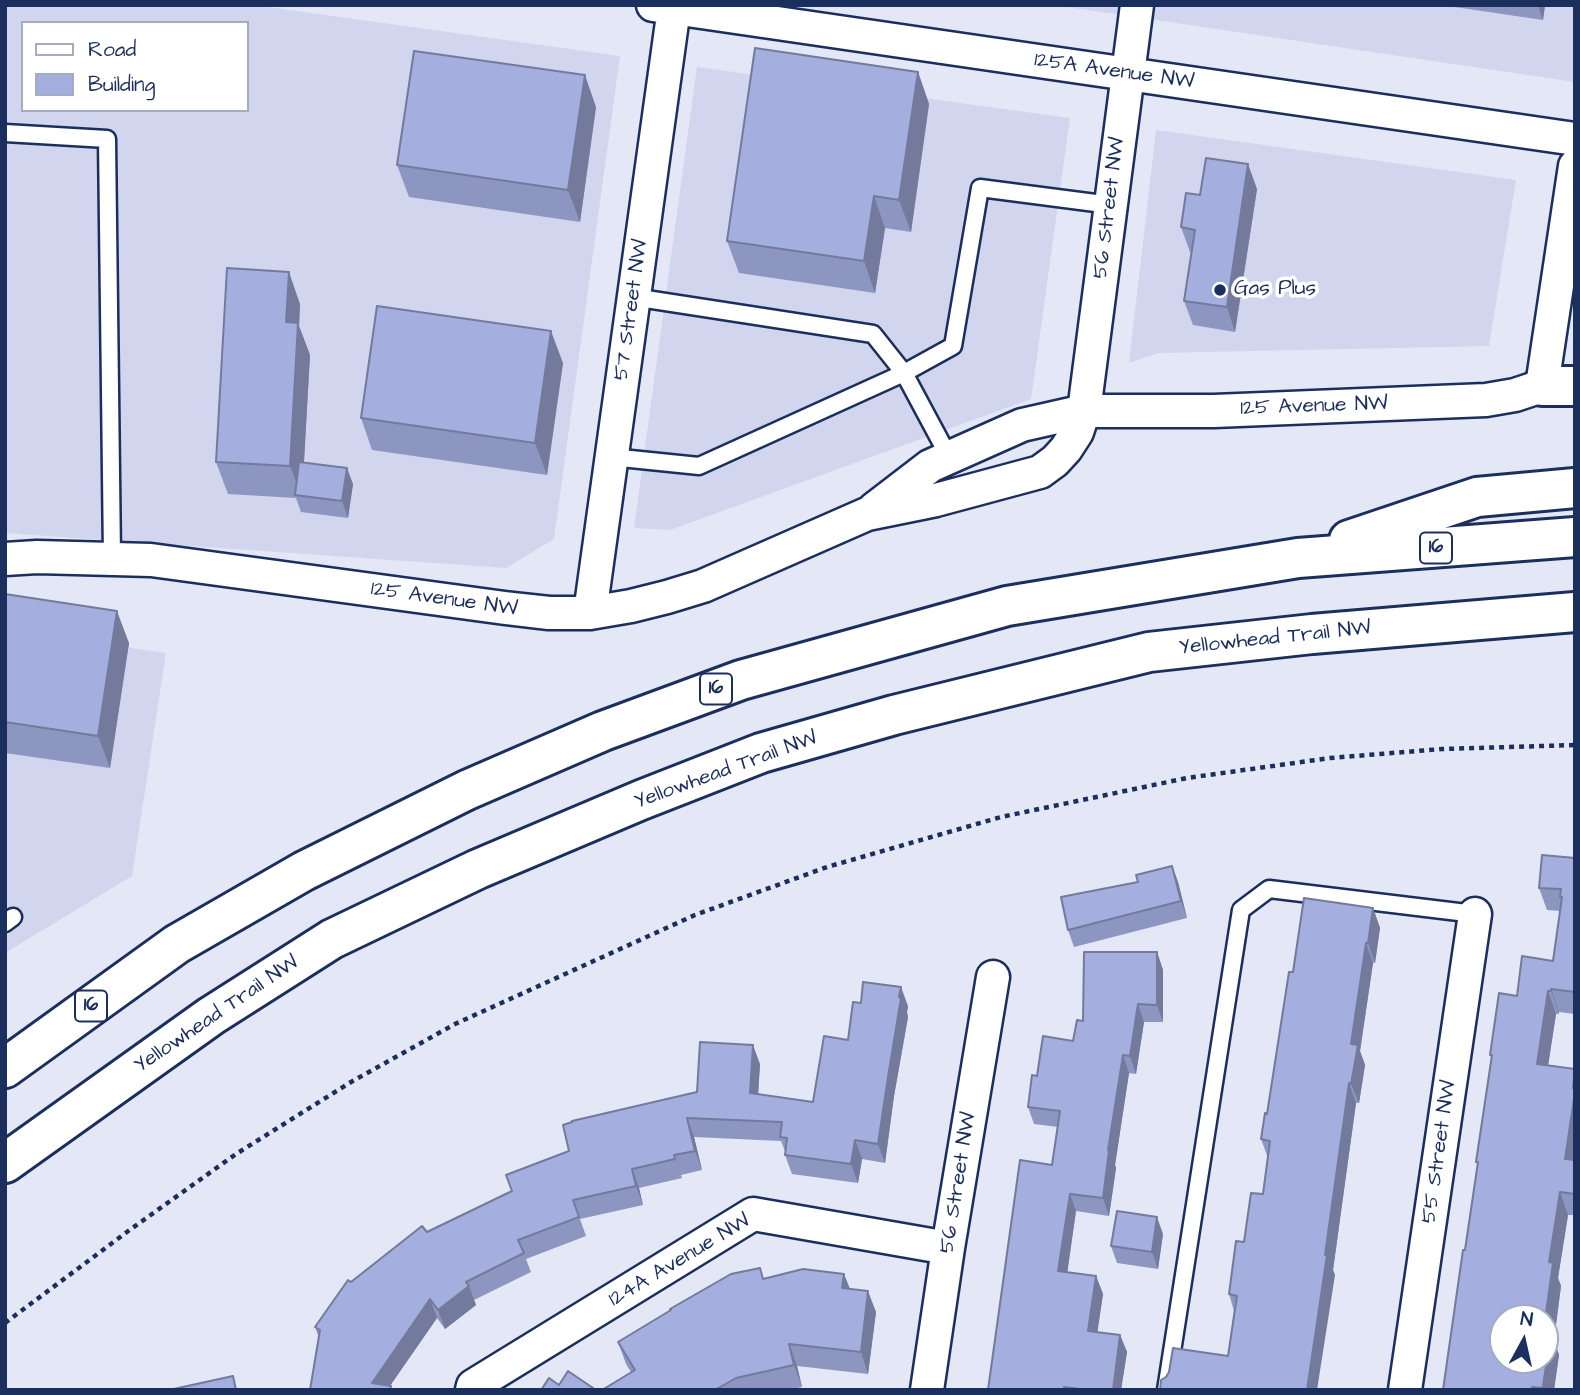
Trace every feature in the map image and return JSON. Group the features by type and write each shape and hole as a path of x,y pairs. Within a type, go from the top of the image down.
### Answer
{"highway":[{"path":"1297,558 1477,498 1575,488"},
{"name":"16","path":"5,1068 177,944 304,871 467,790 603,731 741,680 1007,606 1297,558 1575,537"},
{"name":"Yellowhead Trail NW","path":"5,1163 211,1016 332,939 478,869 761,753 894,715 1149,652 1312,634 1575,612"}],"street":[{"name":"56 Street NW","path":"1084,411 1138,5"},
{"name":"125A Avenue NW","path":"663,7 1575,139"},
{"name":"57 Street NW","path":"590,613 634,297 663,7"},
{"path":"1559,386 1575,166"},
{"name":"125 Avenue NW","path":"867,514 930,466 1022,425 1084,411 1213,411 1486,400 1559,386"},
{"name":"125 Avenue NW","path":"5,559 37,557 151,560 527,611 590,613 631,606 703,586 867,514 936,500 1040,472 1066,449 1077,432 1084,411"},
{"name":"55 Street NW","path":"1405,1390 1475,914"},
{"name":"56 Street NW","path":"927,1390 993,977"},
{"name":"124A Avenue NW","path":"473,1388 753,1214 948,1248"}],"lane":[{"path":"5,132 107,139 112,558"},
{"path":"611,457 699,466 904,373 953,346 980,188 1111,205"},
{"path":"634,297 873,334 904,373 949,457"},
{"path":"1166,1390 1241,909 1269,888 1475,914"}],"path":[{"path":"5,1323 236,1154 351,1082 455,1024 695,915 827,867 1001,817 1187,778 1329,758 1442,749 1575,745"}],"shaded area":[{"path":"5,5 254,5 620,56 554,539 506,568 5,533"},
{"path":"1054,5 1575,5 1575,82"},
{"path":"697,67 1070,118 1031,399 670,530 634,528"},
{"path":"1156,130 1516,180 1489,346 1158,353 1129,363"},
{"path":"5,631 166,653 132,876 5,953"}],"building":[{"path":"755,48 918,72 899,200 874,196 864,261 727,241"},
{"path":"414,51 585,75 568,190 397,165"},
{"name":"Gas Plus","path":"1206,158 1248,164 1227,307 1184,301 1195,230 1181,227 1186,193 1200,195"},
{"path":"227,268 289,272 286,322 298,323 290,466 216,462"},
{"path":"377,306 551,331 535,443 361,418"},
{"path":"299,462 347,468 342,501 295,495"},
{"path":"5,594 117,611 98,736 5,722"},
{"path":"1542,855 1575,858 1575,992 1551,989 1548,991 1537,1064 1575,1069 1575,1092 1565,1159 1575,1160 1575,1194 1560,1192 1549,1262 1553,1263 1547,1304 1489,1304 1489,1374 1545,1374 1543,1386 1532,1387 1532,1390 1443,1390 1478,1162 1499,993 1517,996 1522,956 1553,961 1561,889 1539,888"},
{"path":"1172,866 1181,901 1068,930 1061,897 1138,882 1136,875"},
{"path":"1304,898 1373,908 1351,1044 1358,1045 1351,1084 1349,1083 1307,1390 1160,1390 1161,1380 1169,1372 1173,1348 1228,1356 1237,1296 1229,1294 1236,1241 1244,1242 1251,1193 1263,1194 1270,1141 1261,1139 1289,972 1293,972"},
{"path":"1084,952 1157,952 1157,1005 1138,1004 1130,1056 1123,1055 1103,1198 1070,1194 1058,1271 1096,1276 1088,1331 1120,1335 1113,1390 1064,1387 1064,1390 988,1390 1020,1160 1052,1165 1060,1111 1028,1107 1032,1075 1037,1076 1043,1036 1073,1041 1077,1020 1083,1021"},
{"path":"863,982 901,987 901,998 878,1144 855,1140 851,1164 785,1155 787,1138 780,1137 782,1122 687,1118 695,1151 674,1155 675,1159 632,1169 636,1186 573,1200 579,1217 518,1240 524,1253 466,1282 469,1286 438,1310 430,1299 372,1383 391,1386 390,1390 310,1390 320,1330 315,1327 348,1280 351,1282 422,1226 427,1232 512,1191 506,1175 569,1151 563,1125 697,1092 700,1042 753,1045 750,1093 813,1102 824,1036 848,1040 853,1002 861,1003"},
{"path":"1117,1211 1157,1217 1152,1252 1111,1246"},
{"path":"760,1268 763,1279 803,1269 844,1274 842,1288 868,1291 861,1352 789,1344 794,1365 736,1378 715,1390 602,1390 635,1370 618,1342 731,1274"},
{"path":"568,1371 596,1390 541,1390 549,1378 559,1385"},
{"path":"233,1376 236,1390 169,1390"}],"place":[{"name":"Gas Plus","path":"1220,290"}]}
